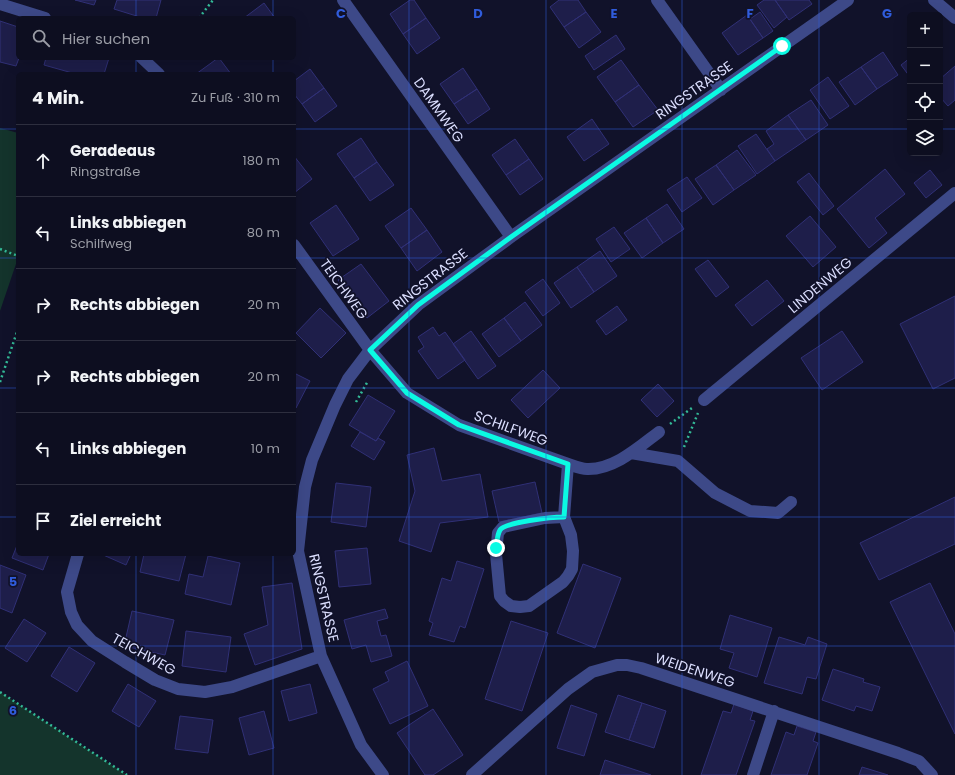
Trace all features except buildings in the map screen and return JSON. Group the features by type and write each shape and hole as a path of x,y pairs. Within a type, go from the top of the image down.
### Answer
{"street":[{"name":"DAMMWEG","path":"343,0 511,237"},
{"path":"657,0 721,90"},
{"name":"RINGSTRASSE","path":"384,775 361,745 322,656 296,551 305,488 312,460 332,411 345,386 370,350 418,305 511,237 848,0"},
{"path":"934,0 955,18"},
{"path":"0,4 39,16"},
{"path":"144,60 156,71"},
{"name":"LINDENWEG","path":"704,400 955,193"},
{"name":"TEICHWEG","path":"296,248 370,350"},
{"name":"SCHILFWEG","path":"370,350 407,393 459,425 568,464 587,469 610,465 631,453 659,432"},
{"path":"631,453 678,461 715,493 750,511 778,513 791,502"},
{"path":"564,517 544,518 503,527 500,530 498,534 496,554 500,596 504,602 511,606 529,606 563,582 572,569 572,535 564,517 568,464"},
{"name":"TEICHWEG","path":"77,556 67,592 71,612 77,624 92,641 155,680 178,690 206,692 232,687 322,656"},
{"name":"WEIDENWEG","path":"472,775 568,689 592,672 617,664 641,668 774,711 919,761 932,775"},
{"path":"753,775 774,711"}],"path":[{"path":"201,16 213,0"},
{"path":"0,250 16,255"},
{"path":"0,382 16,335"},
{"path":"353,408 380,362"},
{"path":"659,432 704,400"},
{"path":"678,461 704,400"},
{"path":"0,692 127,775"}],"green space":[{"path":"0,128 16,132 16,264 0,311"},
{"path":"0,692 127,775 0,775"}],"route":[{"path":"496,548 498,534 503,527 544,518 564,517 568,464 459,425 407,393 370,350 418,305 511,237 782,46"}]}
